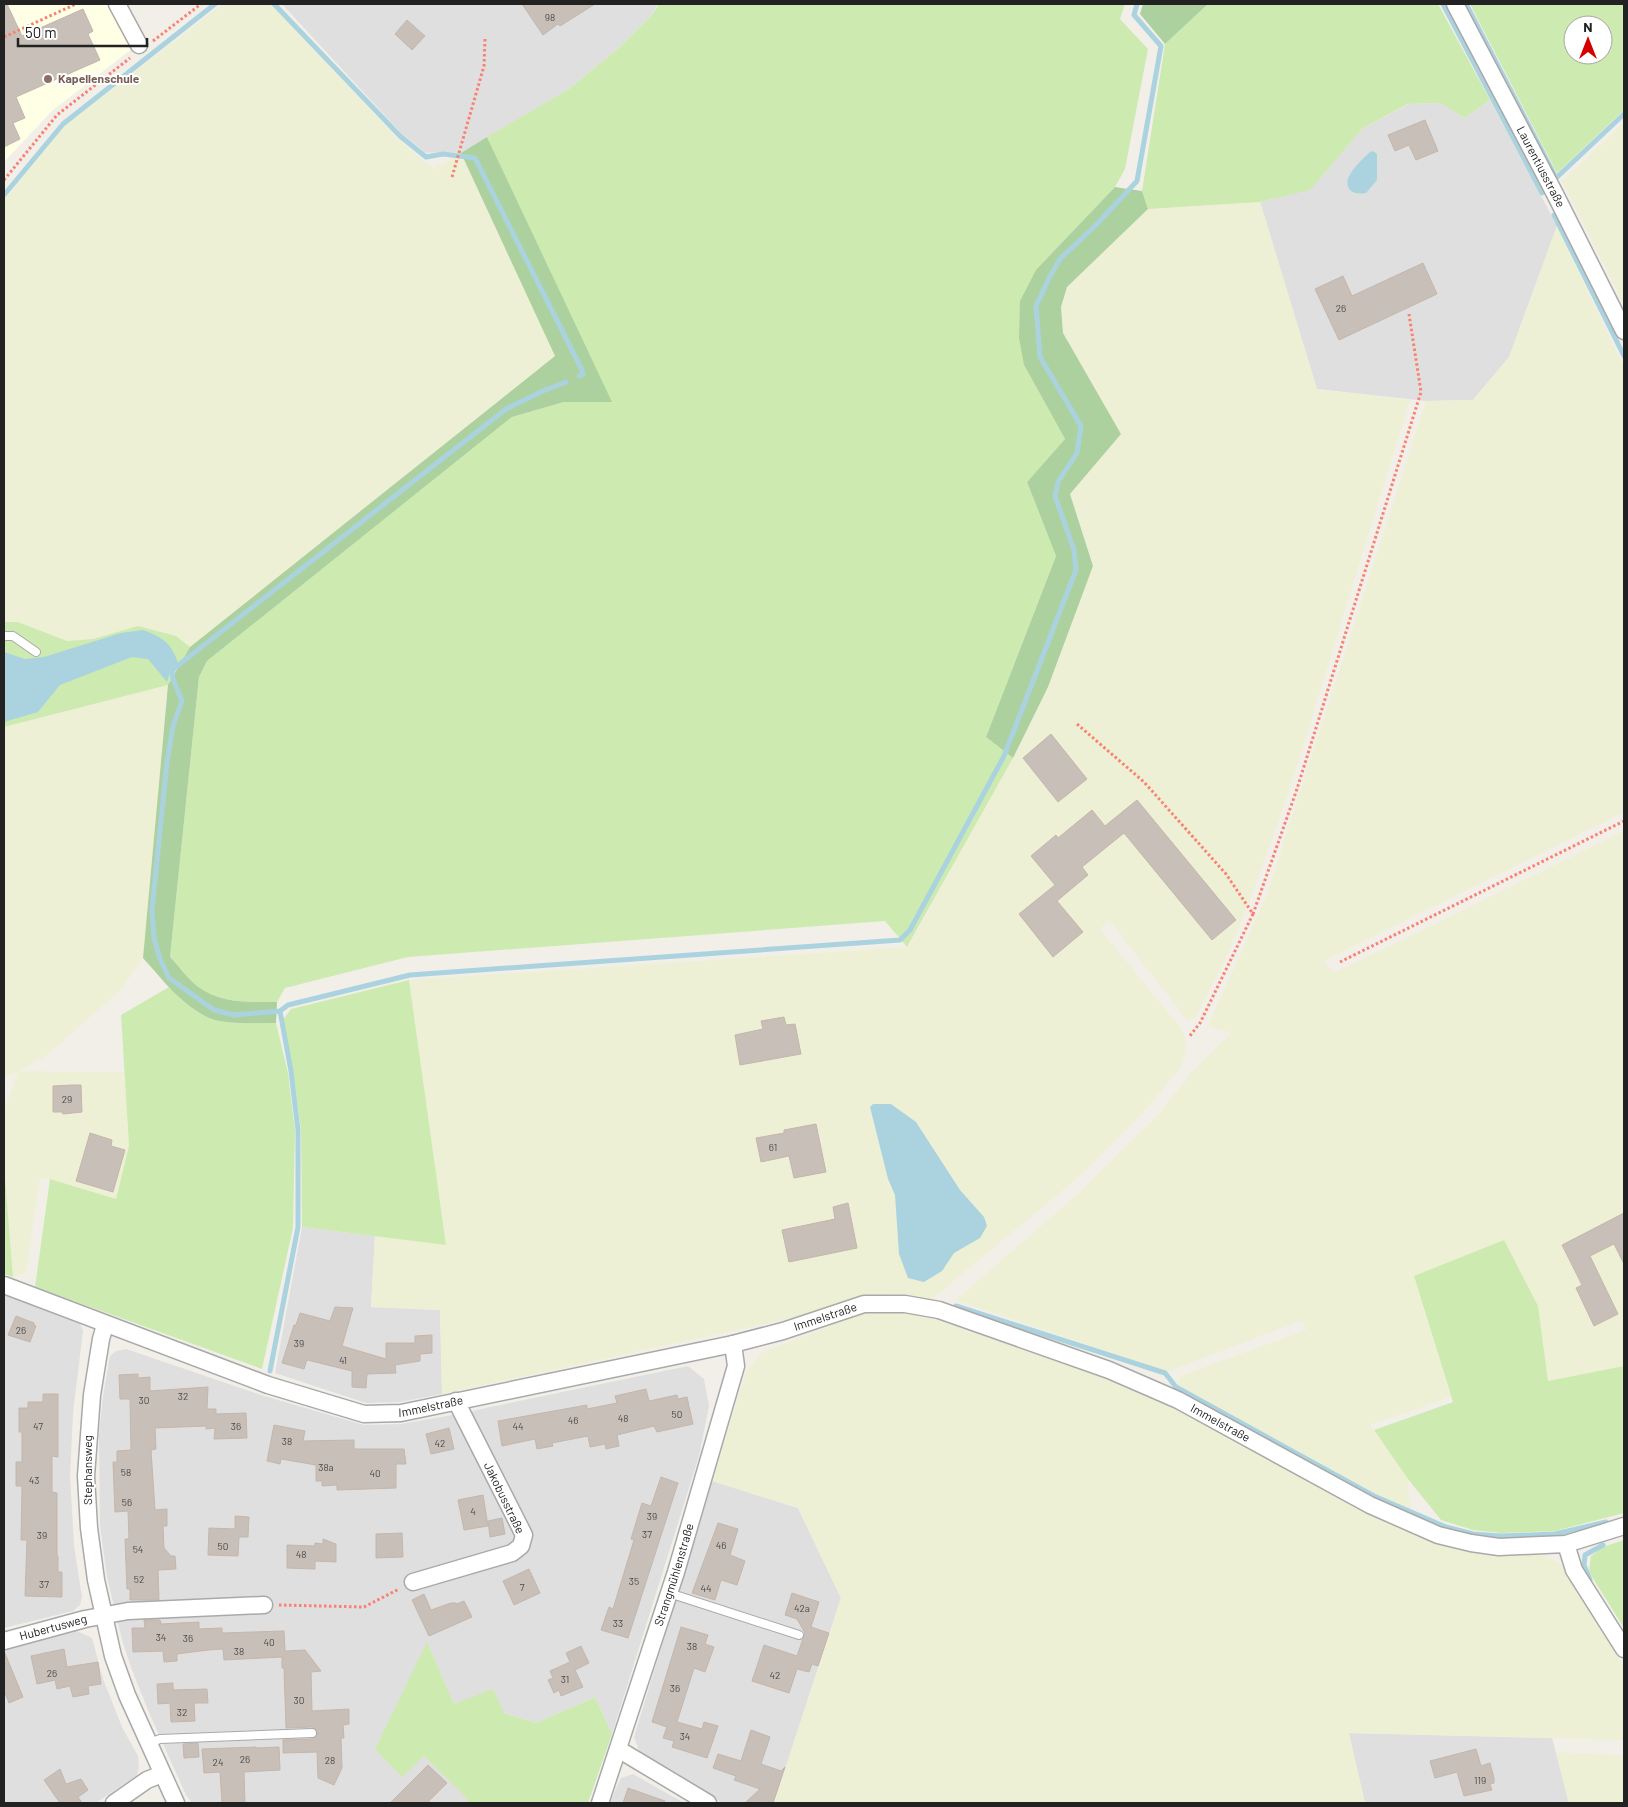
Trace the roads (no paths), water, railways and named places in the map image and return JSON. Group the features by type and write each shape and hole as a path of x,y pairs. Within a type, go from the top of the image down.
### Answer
{"street":[{"path":"117,4 141,48"},
{"name":"Laurentiusstraße","path":"1455,4 1624,331"},
{"name":"Immelstraße","path":"4,1286 268,1385 364,1414 401,1413 733,1344 783,1331 864,1304 905,1304 939,1310 1109,1370 1178,1400 1370,1505 1438,1535 1470,1543 1499,1547 1566,1544 1624,1526"},
{"name":"Stephansweg","path":"106,1325 101,1339 92,1395 86,1476 89,1528 96,1580 113,1656 127,1695 176,1803"},
{"name":"Strangmühlenstraße","path":"600,1803 669,1593 736,1366 733,1344"},
{"name":"Jakobusstraße","path":"413,1582 512,1553 521,1546 524,1535 456,1402"},
{"path":"1566,1544 1574,1570 1624,1650"},
{"path":"104,1615 128,1611 264,1605"},
{"name":"Hubertusweg","path":"4,1641 104,1615"},
{"path":"618,1750 708,1803"},
{"path":"114,1803 147,1780 162,1774"}],"lane":[{"path":"4,636 14,636 36,652"},
{"path":"669,1593 799,1635"},
{"path":"149,1743 160,1739 312,1732"}],"water":[{"path":"1373,151 1377,154 1377,180 1366,193 1353,192 1348,185 1350,175 1362,160"},
{"path":"143,630 156,635 165,642 176,656 178,663 170,673 167,682 148,659 132,657 60,685 38,712 4,722 4,652 25,659 44,657 121,633"},
{"path":"873,1104 891,1104 916,1122 960,1190 984,1217 987,1226 980,1238 954,1253 942,1271 924,1282 908,1278 899,1254 895,1195 888,1179 870,1107"}],"waterway":[{"path":"4,195 63,124 215,4"},
{"path":"274,4 400,136 426,157 443,154 475,158 582,370 583,374 579,376"},
{"path":"566,382 506,409 172,670 173,679 182,701 173,726 167,762 152,910 154,938 160,959 169,978 214,1010 234,1015 280,1011 288,1005 410,975 900,940 910,930 1004,756 1076,570 1074,550 1055,496 1058,482 1077,453 1081,426 1040,357 1036,306 1060,259 1097,224 1137,181 1161,46 1134,15 1137,4"},
{"path":"1443,4 1542,193"},
{"path":"1466,4 1556,178 1624,114"},
{"path":"1554,215 1624,356"},
{"path":"270,1371 298,1227 298,1130 291,1071 280,1011"},
{"path":"956,1306 1165,1373 1176,1387 1374,1496 1446,1527 1473,1534 1500,1536 1555,1534 1606,1522"},
{"path":"1590,1580 1584,1565 1585,1555 1603,1545"}],"place":[{"name":"Kapellenschule","path":"48,79"}]}
